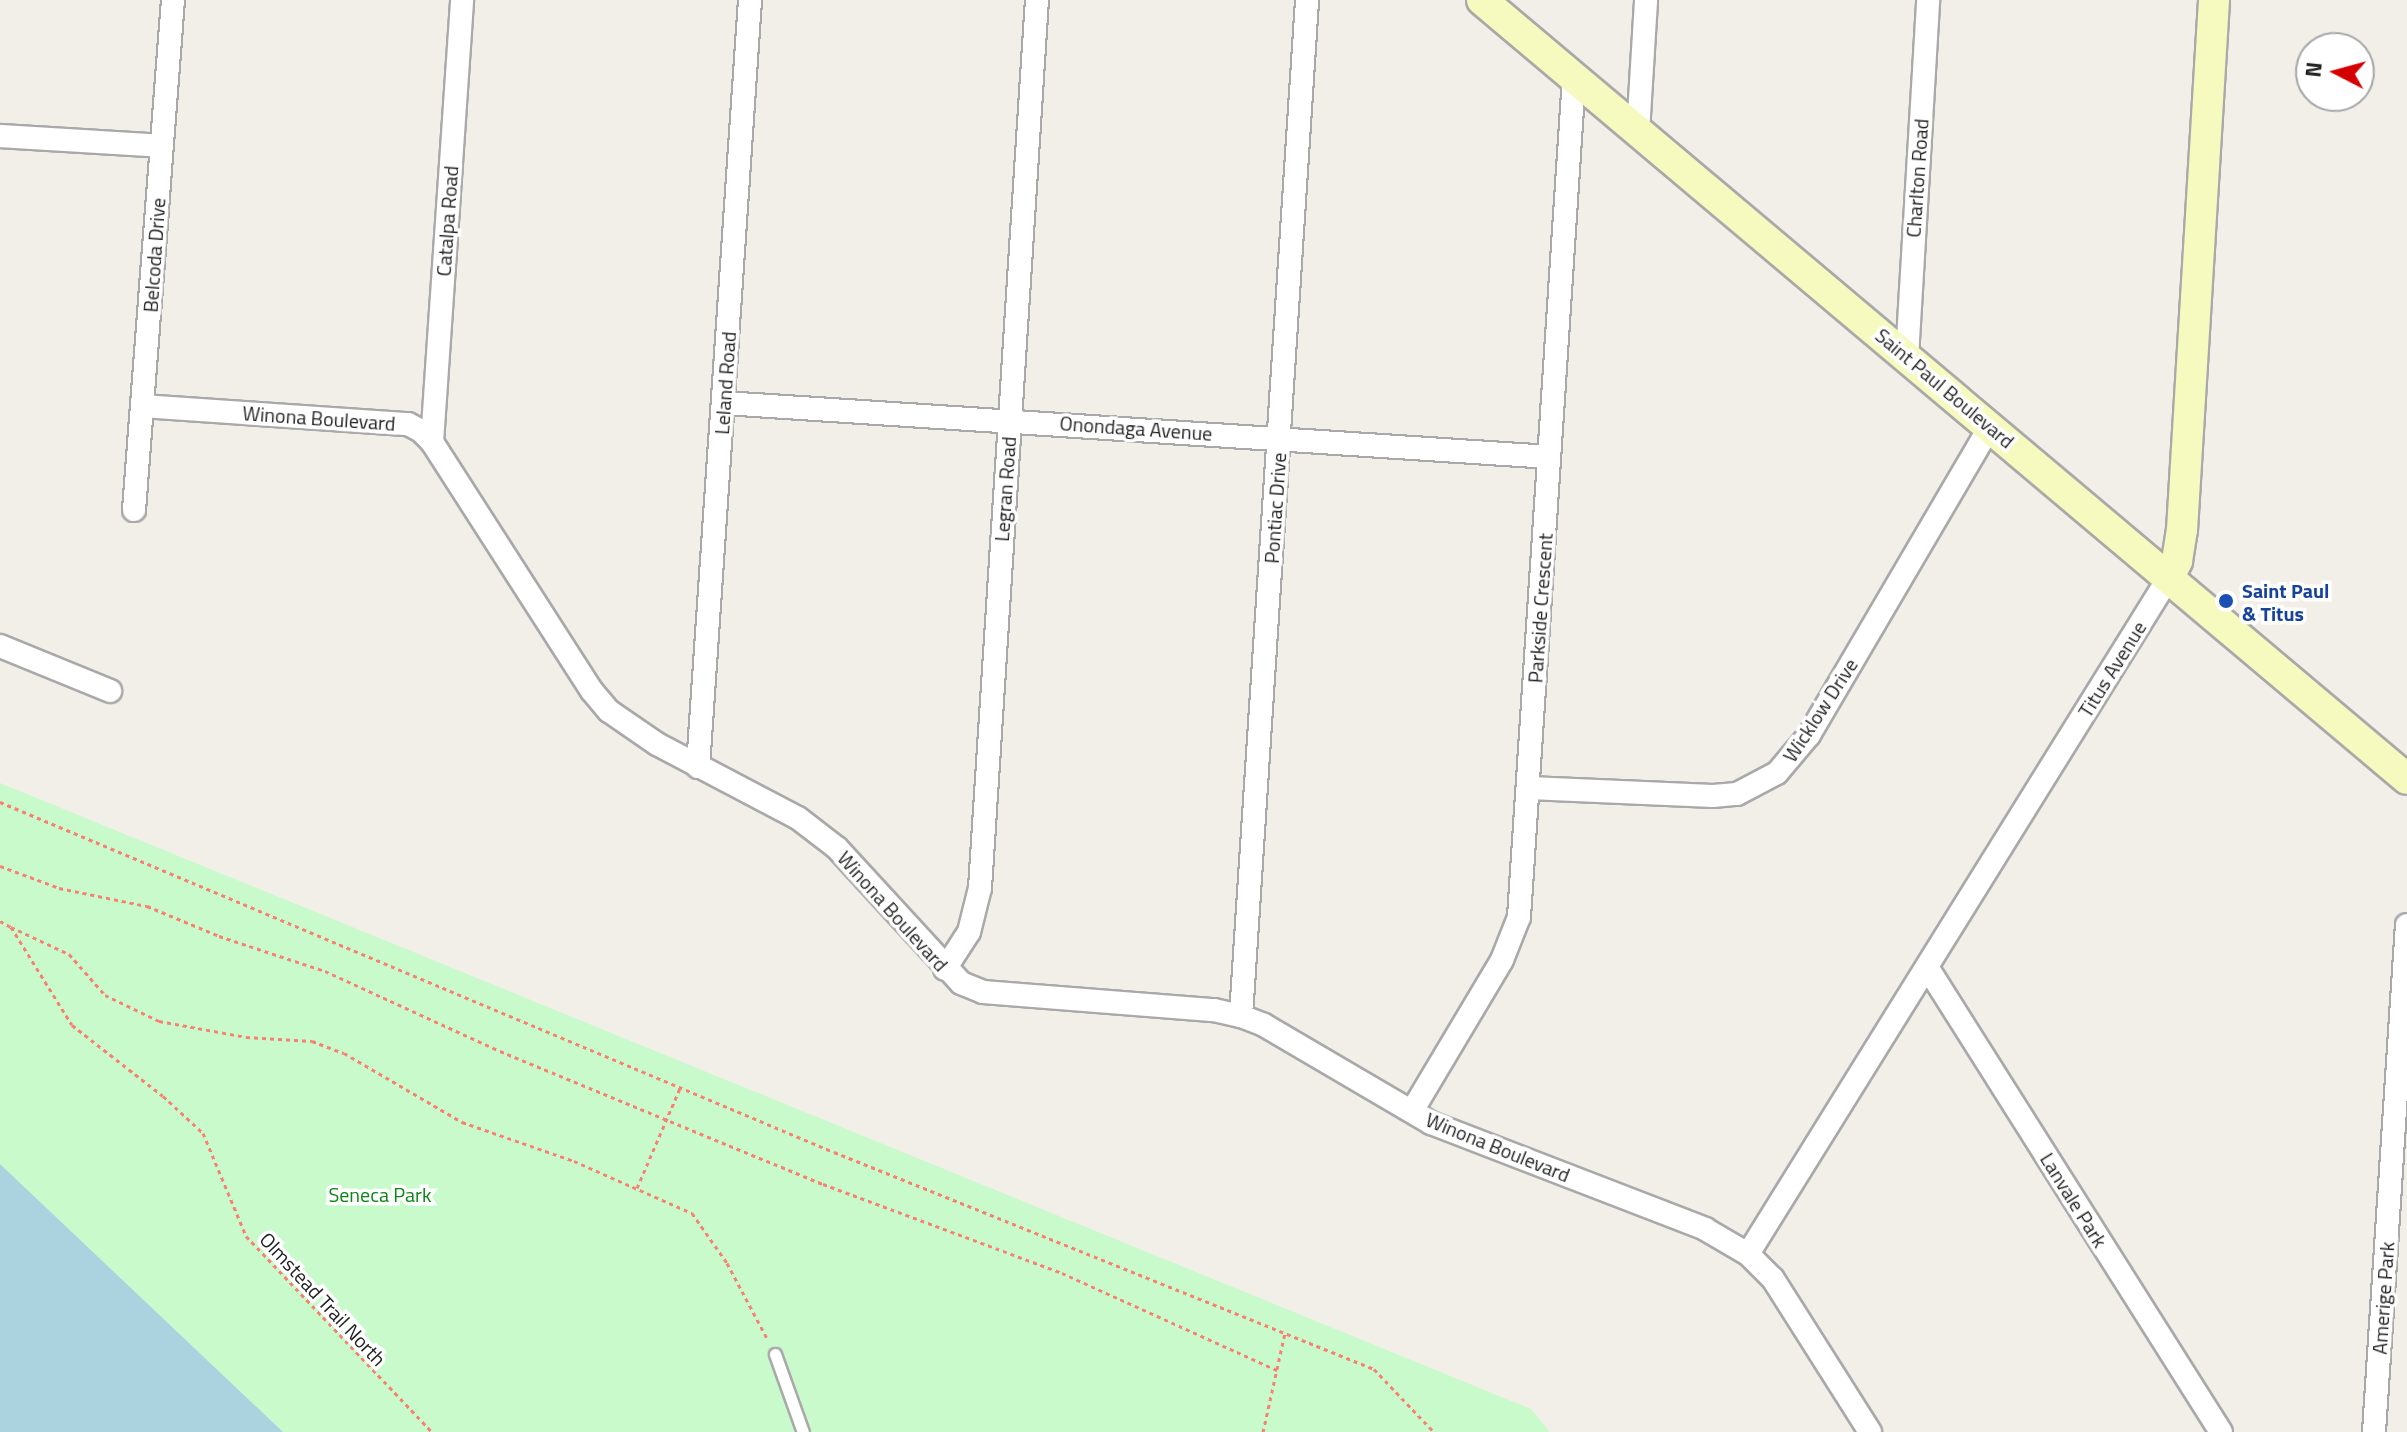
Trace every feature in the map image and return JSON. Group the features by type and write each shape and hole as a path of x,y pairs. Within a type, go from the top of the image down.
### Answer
{"main road":[{"name":"Saint Paul Boulevard","path":"1482,0 2407,779"},
{"name":"Titus Avenue","path":"2169,577 2177,561 2182,530 2214,0"}],"street":[{"name":"Belcoda Drive","path":"134,510 173,0"},
{"name":"Catalpa Road","path":"432,442 462,0"},
{"name":"Leland Road","path":"698,767 750,0"},
{"name":"Legran Road","path":"945,969 969,932 980,888 1037,0"},
{"name":"Pontiac Drive","path":"1241,1016 1307,0"},
{"path":"1638,132 1646,0"},
{"name":"Charlton Road","path":"1907,357 1928,0"},
{"name":"Parkside Crescent","path":"1412,1111 1512,939 1522,894 1574,78"},
{"path":"0,136 162,146"},
{"name":"Onondaga Avenue","path":"724,403 1549,457"},
{"name":"Winona Boulevard","path":"142,406 408,424 432,442 592,691 631,729 798,818 837,848 961,983 983,992 1214,1010 1241,1016 1264,1025 1431,1123 1705,1229 1748,1254 1773,1279 1870,1432"},
{"name":"Wicklow Drive","path":"1529,788 1713,796 1737,794 1777,773 1809,735 1990,426"},
{"name":"Titus Avenue","path":"1748,1254 2169,577"},
{"path":"0,646 110,691"},
{"name":"Amerige Park","path":"2374,1432 2407,925"},
{"name":"Lanvale Park","path":"1927,967 2221,1432"}],"lane":[{"path":"775,1354 803,1432"}],"path":[{"path":"0,802 680,1087 1374,1369 1434,1432"},
{"path":"0,866 59,888 147,906 219,936 325,971 500,1051 823,1184 1062,1273 1277,1370"},
{"name":"Olmstead Trail North","path":"0,921 11,927 72,1025 163,1096 203,1133 246,1236 432,1432"},
{"path":"11,927 69,954 105,995 159,1021 246,1037 312,1041 344,1053 462,1122 574,1161 692,1213 727,1263 775,1354"},
{"path":"637,1188 680,1087"},
{"path":"1263,1432 1285,1333"}],"green space":[{"name":"Seneca Park","path":"0,783 1531,1409 1550,1432 283,1432 0,1164"}],"water":[{"path":"0,1164 283,1432 0,1432"}],"place":[{"name":"Saint Paul & Titus","path":"2226,601"}]}
